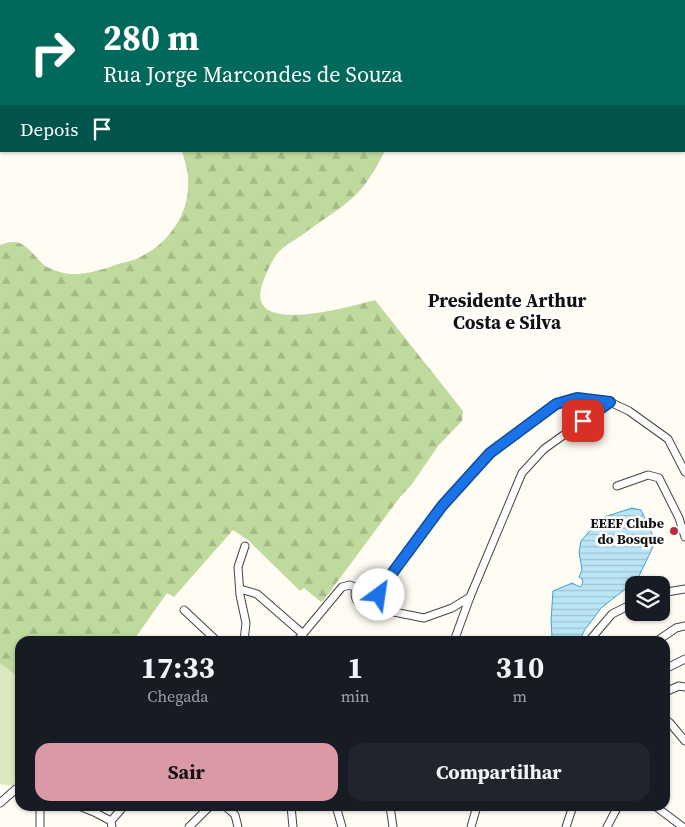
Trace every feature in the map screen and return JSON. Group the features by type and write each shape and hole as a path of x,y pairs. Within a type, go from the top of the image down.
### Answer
{"street":[{"path":"379,591 375,585 367,581 362,582 356,588 355,597 362,605 371,605 377,600 379,591 442,506 490,453 556,404 577,398 610,402 629,411 668,439 685,472"},
{"path":"456,636 470,597 522,473 544,450 610,402"},
{"path":"618,486 648,475 659,478 679,518 685,537"},
{"path":"245,546 238,567 246,623 245,636"},
{"path":"240,588 257,594 303,634 342,587 350,585 356,588"},
{"path":"670,592 685,589"},
{"path":"377,600 394,612 424,618 452,608 470,597"},
{"path":"593,636 612,614 625,608"},
{"path":"184,610 212,636"},
{"path":"664,636 676,628 685,626"},
{"path":"670,666 685,659"},
{"path":"670,690 678,686 685,687"},
{"path":"670,722 685,741"},
{"path":"0,803 15,790"},
{"path":"40,811 40,827"},
{"path":"92,811 111,824 120,811"},
{"path":"189,827 205,811"},
{"path":"231,811 235,815 238,827"},
{"path":"291,811 293,827"},
{"path":"337,811 342,827"},
{"path":"390,811 392,827"},
{"path":"472,827 476,811"},
{"path":"566,827 571,811"},
{"path":"608,827 616,811"},
{"path":"661,811 680,826"}],"green space":[{"path":"182,152 384,152 357,194 276,255 263,282 261,299 268,310 282,314 302,315 344,308 375,300 463,411 462,421 438,446 412,484 400,497 323,601 321,602 304,588 300,591 248,540 233,530 174,597 167,593 137,636 15,636 15,675 0,663 0,245 8,242 20,243 30,250 44,265 56,271 69,274 94,272 140,257 161,243 182,214 188,190 187,171"},
{"path":"364,586 370,586 375,591 373,600 364,602 359,597 359,591"},
{"path":"0,663 15,675 15,783 12,786 0,784"}],"water":[{"path":"632,508 641,510 654,538 653,547 639,576 625,576 625,589 601,608 582,636 552,636 553,591 572,583 580,587 582,585 583,580 579,577 582,570 579,552 581,541 601,518"}],"place":[{"name":"EEEF Clube do Bosque","path":"674,531"}],"district":[{"name":"Presidente Arthur Costa e Silva","path":"507,311"}],"route":[{"path":"379,595 379,591 442,506 490,453 556,404 577,398 610,402 583,421"}]}
